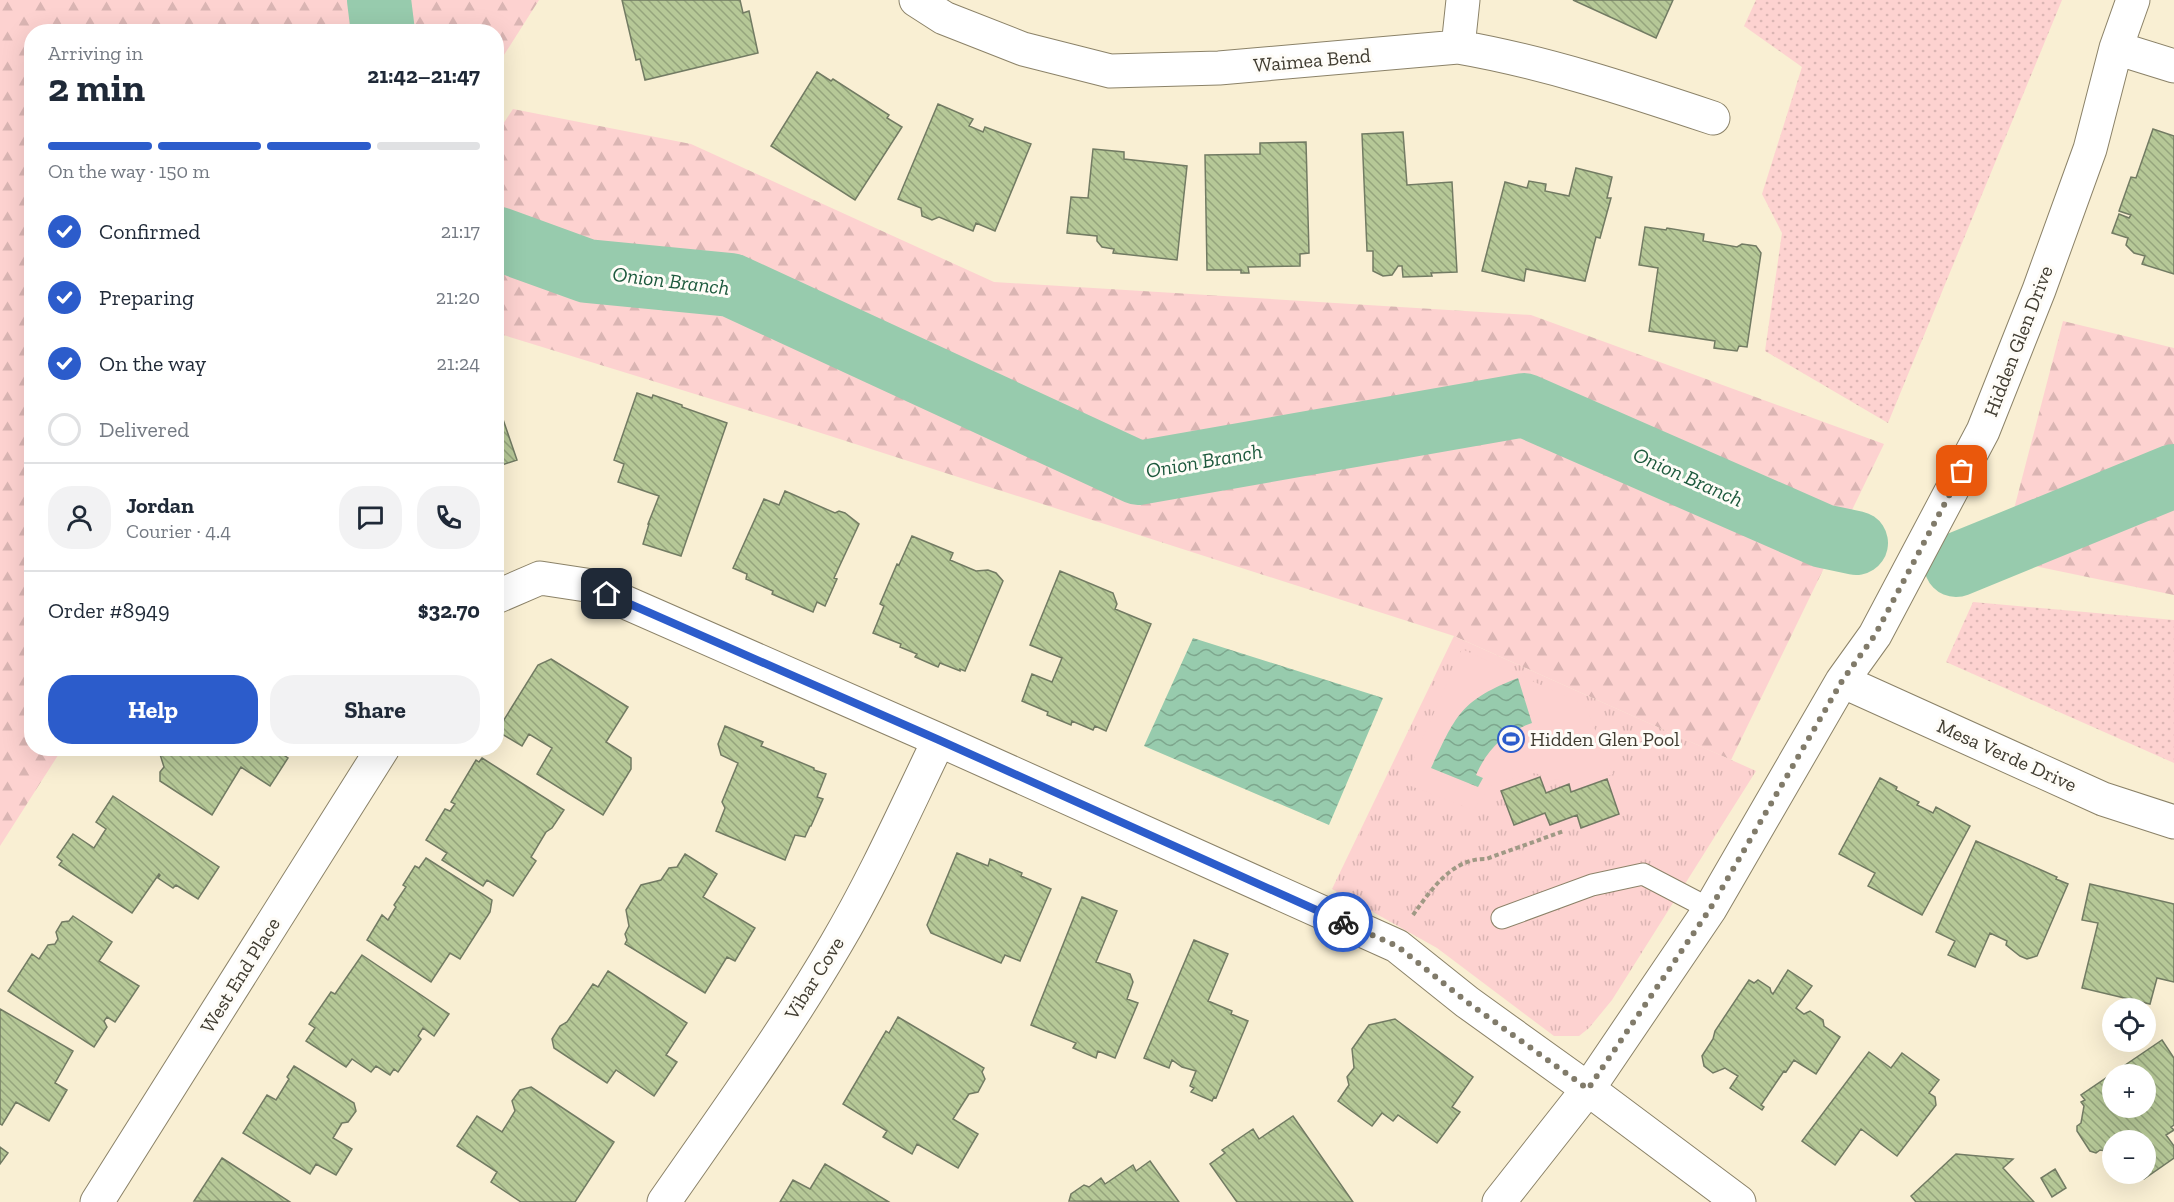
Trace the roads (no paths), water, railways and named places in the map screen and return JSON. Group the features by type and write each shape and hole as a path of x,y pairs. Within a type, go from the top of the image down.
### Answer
{"street":[{"name":"Waimea Bend","path":"916,0 944,18 1023,49 1110,71 1219,68 1458,47 1491,53 1600,81 1713,118"},
{"path":"1458,47 1463,0"},
{"name":"Hidden Glen Drive","path":"1498,1202 1588,1089 1710,909 1842,681 1875,635 1983,431 2039,290 2090,149 2116,48 2133,0"},
{"path":"2116,48 2174,66"},
{"path":"504,594 540,578 586,585 939,740 1397,946 1467,1002 1739,1202"},
{"name":"Mesa Verde Drive","path":"1842,681 2103,799 2174,822"},
{"name":"Vibar Cove","path":"664,1202 766,1055 836,944 868,886 939,740"},
{"name":"West End Place","path":"97,1202 378,756"}],"lane":[{"path":"1502,918 1592,885 1643,874 1710,909"}],"water":[{"path":"1193,638 1383,698 1329,825 1144,746"},
{"path":"1518,678 1532,723 1506,736 1492,749 1476,775 1483,778 1478,787 1431,768 1462,711 1484,694"}],"waterway":[{"name":"Onion Branch","path":"379,0 382,24"},
{"name":"Onion Branch","path":"504,241 587,271 731,285 1138,473 1524,405 1823,536 1856,543"},
{"name":"Onion Branch","path":"1956,565 2174,476"}],"place":[{"name":"Hidden Glen Pool","path":"1511,739"}]}
